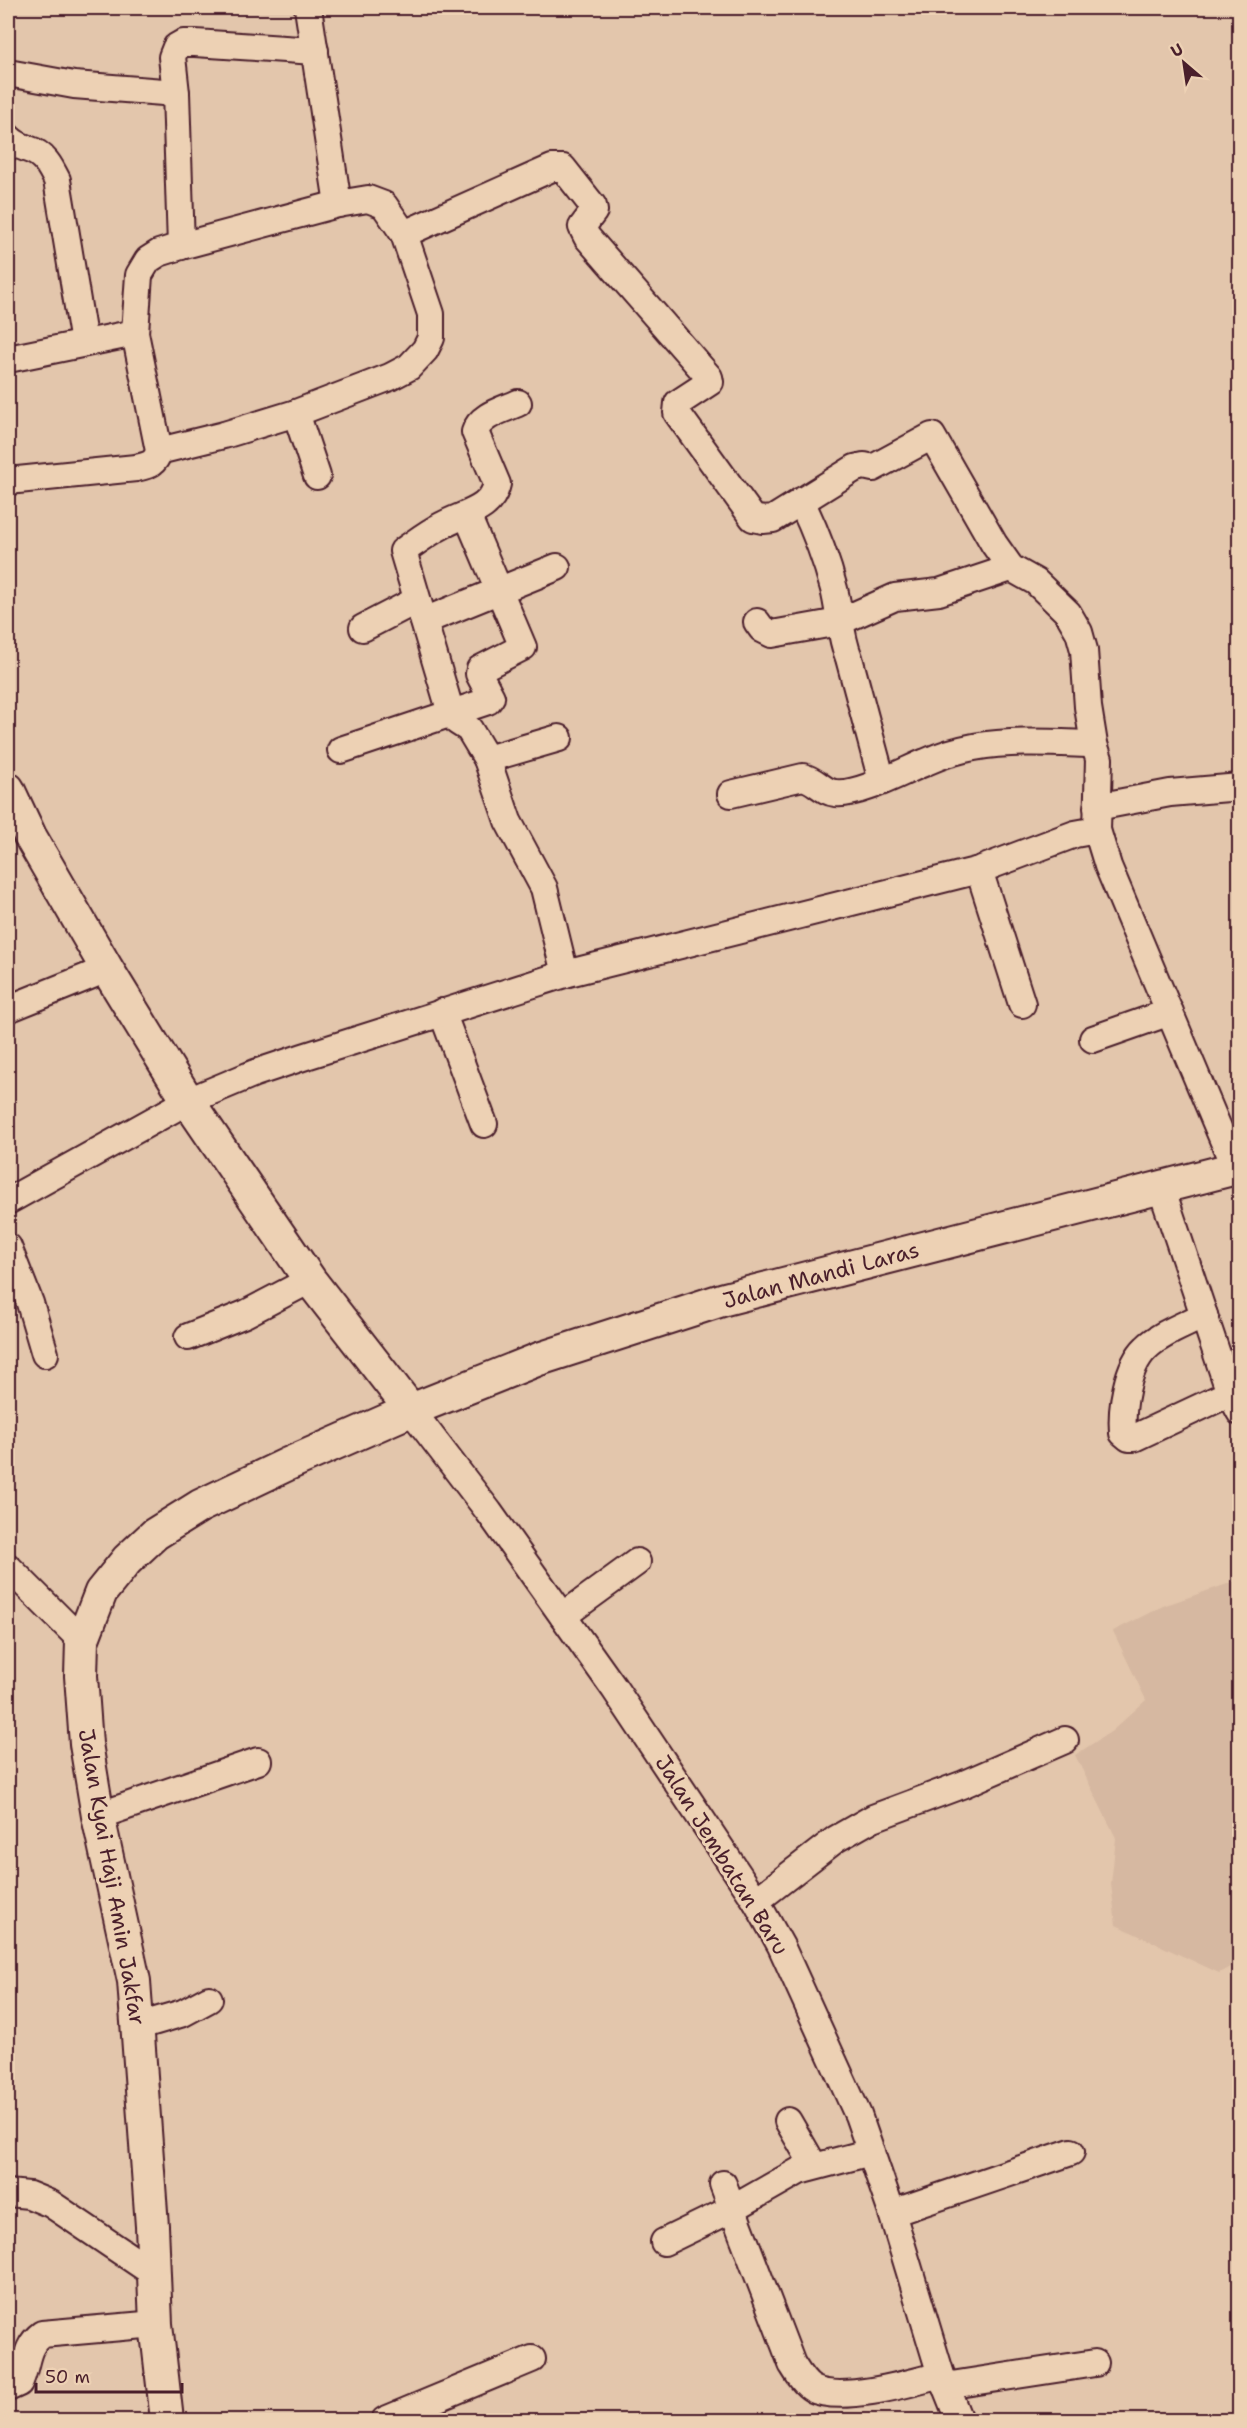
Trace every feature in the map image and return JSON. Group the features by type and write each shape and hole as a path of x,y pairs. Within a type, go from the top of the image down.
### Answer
{"main road":[{"path":"8,791 30,836 107,969 188,1101 310,1280 411,1410"},
{"name":"Jalan Mandi Laras","path":"411,1410 539,1359 669,1315 1237,1168"},
{"name":"Jalan Kyai Haji Amin Jakfar","path":"167,2421 156,2324 139,2026 134,1981 98,1816 87,1744 81,1676 82,1641 101,1592 127,1560 154,1534 220,1497 411,1410"}],"street":[{"path":"308,8 338,204"},
{"path":"181,246 176,93 172,57 176,47 183,43 315,51"},
{"path":"8,73 74,85 176,93"},
{"path":"8,137 18,146 31,149 42,156 51,166 57,180 84,343"},
{"path":"404,234 552,168 563,168 593,206 594,211 582,227 586,237 710,377 710,382 706,386 678,402 677,413 753,518 773,519 855,468 864,466 873,468 932,436 994,544 1011,568 1036,582 1068,613 1079,632 1084,650 1088,707 1099,759 1097,818 1104,857 1237,1168"},
{"path":"8,481 135,468 151,465 156,460 159,451 135,333 139,275 148,260 159,253 181,246 338,204 368,199 384,205 404,234 431,314 431,338 425,350 409,367 390,377 296,412 224,435 159,451"},
{"path":"8,359 135,333"},
{"path":"518,402 477,424 475,432 497,484 489,501 476,511 434,530 403,551 451,713 458,722 469,729 486,759 508,821 544,888 565,974"},
{"path":"296,412 317,476"},
{"path":"801,501 822,545 835,592 842,640 849,658 882,781"},
{"path":"341,750 488,701 490,697 479,674 480,669 523,647 467,515"},
{"path":"363,628 499,592 557,567"},
{"path":"757,622 762,629 772,634 839,622 895,597 939,592 1011,568"},
{"path":"486,759 559,738"},
{"path":"731,795 803,777 813,780 826,791 847,793 928,761 975,747 1035,743 1094,744"},
{"path":"8,1201 188,1101 255,1073 565,974 979,870 1074,834 1097,818 1170,793 1239,787"},
{"path":"979,870 1022,1004"},
{"path":"8,1009 107,969"},
{"path":"442,1012 484,1124"},
{"path":"1092,1040 1170,1012"},
{"path":"1161,1187 1235,1402 1129,1438 1123,1433 1121,1412 1134,1365 1146,1348 1204,1315"},
{"path":"8,1247 30,1303 45,1354"},
{"path":"188,1337 245,1314 310,1280"},
{"name":"Jalan Jembatan Baru","path":"411,1410 489,1512 671,1772 756,1901 781,1946 858,2115 892,2213 943,2380 959,2421"},
{"path":"563,1616 637,1562"},
{"path":"8,1567 82,1641"},
{"path":"756,1901 836,1839 873,1818 964,1784 1053,1745"},
{"path":"98,1816 258,1761"},
{"path":"139,2026 183,2013 209,1999"},
{"path":"788,2121 814,2166"},
{"path":"664,2242 732,2209 799,2171 871,2152"},
{"path":"892,2213 1071,2152"},
{"path":"723,2184 792,2364 801,2378 813,2389 833,2392 878,2390 943,2380 1095,2363"},
{"path":"8,2193 29,2195 51,2204 153,2272"},
{"path":"8,2388 19,2383 25,2372 28,2350 33,2341 42,2334 156,2324"},
{"path":"385,2421 532,2359"}],"shaded area":[{"path":"1239,1580 1239,1962 1219,1973 1116,1925 1111,1884 1116,1838 1075,1755 1112,1731 1146,1700 1113,1631 1163,1606"}]}
